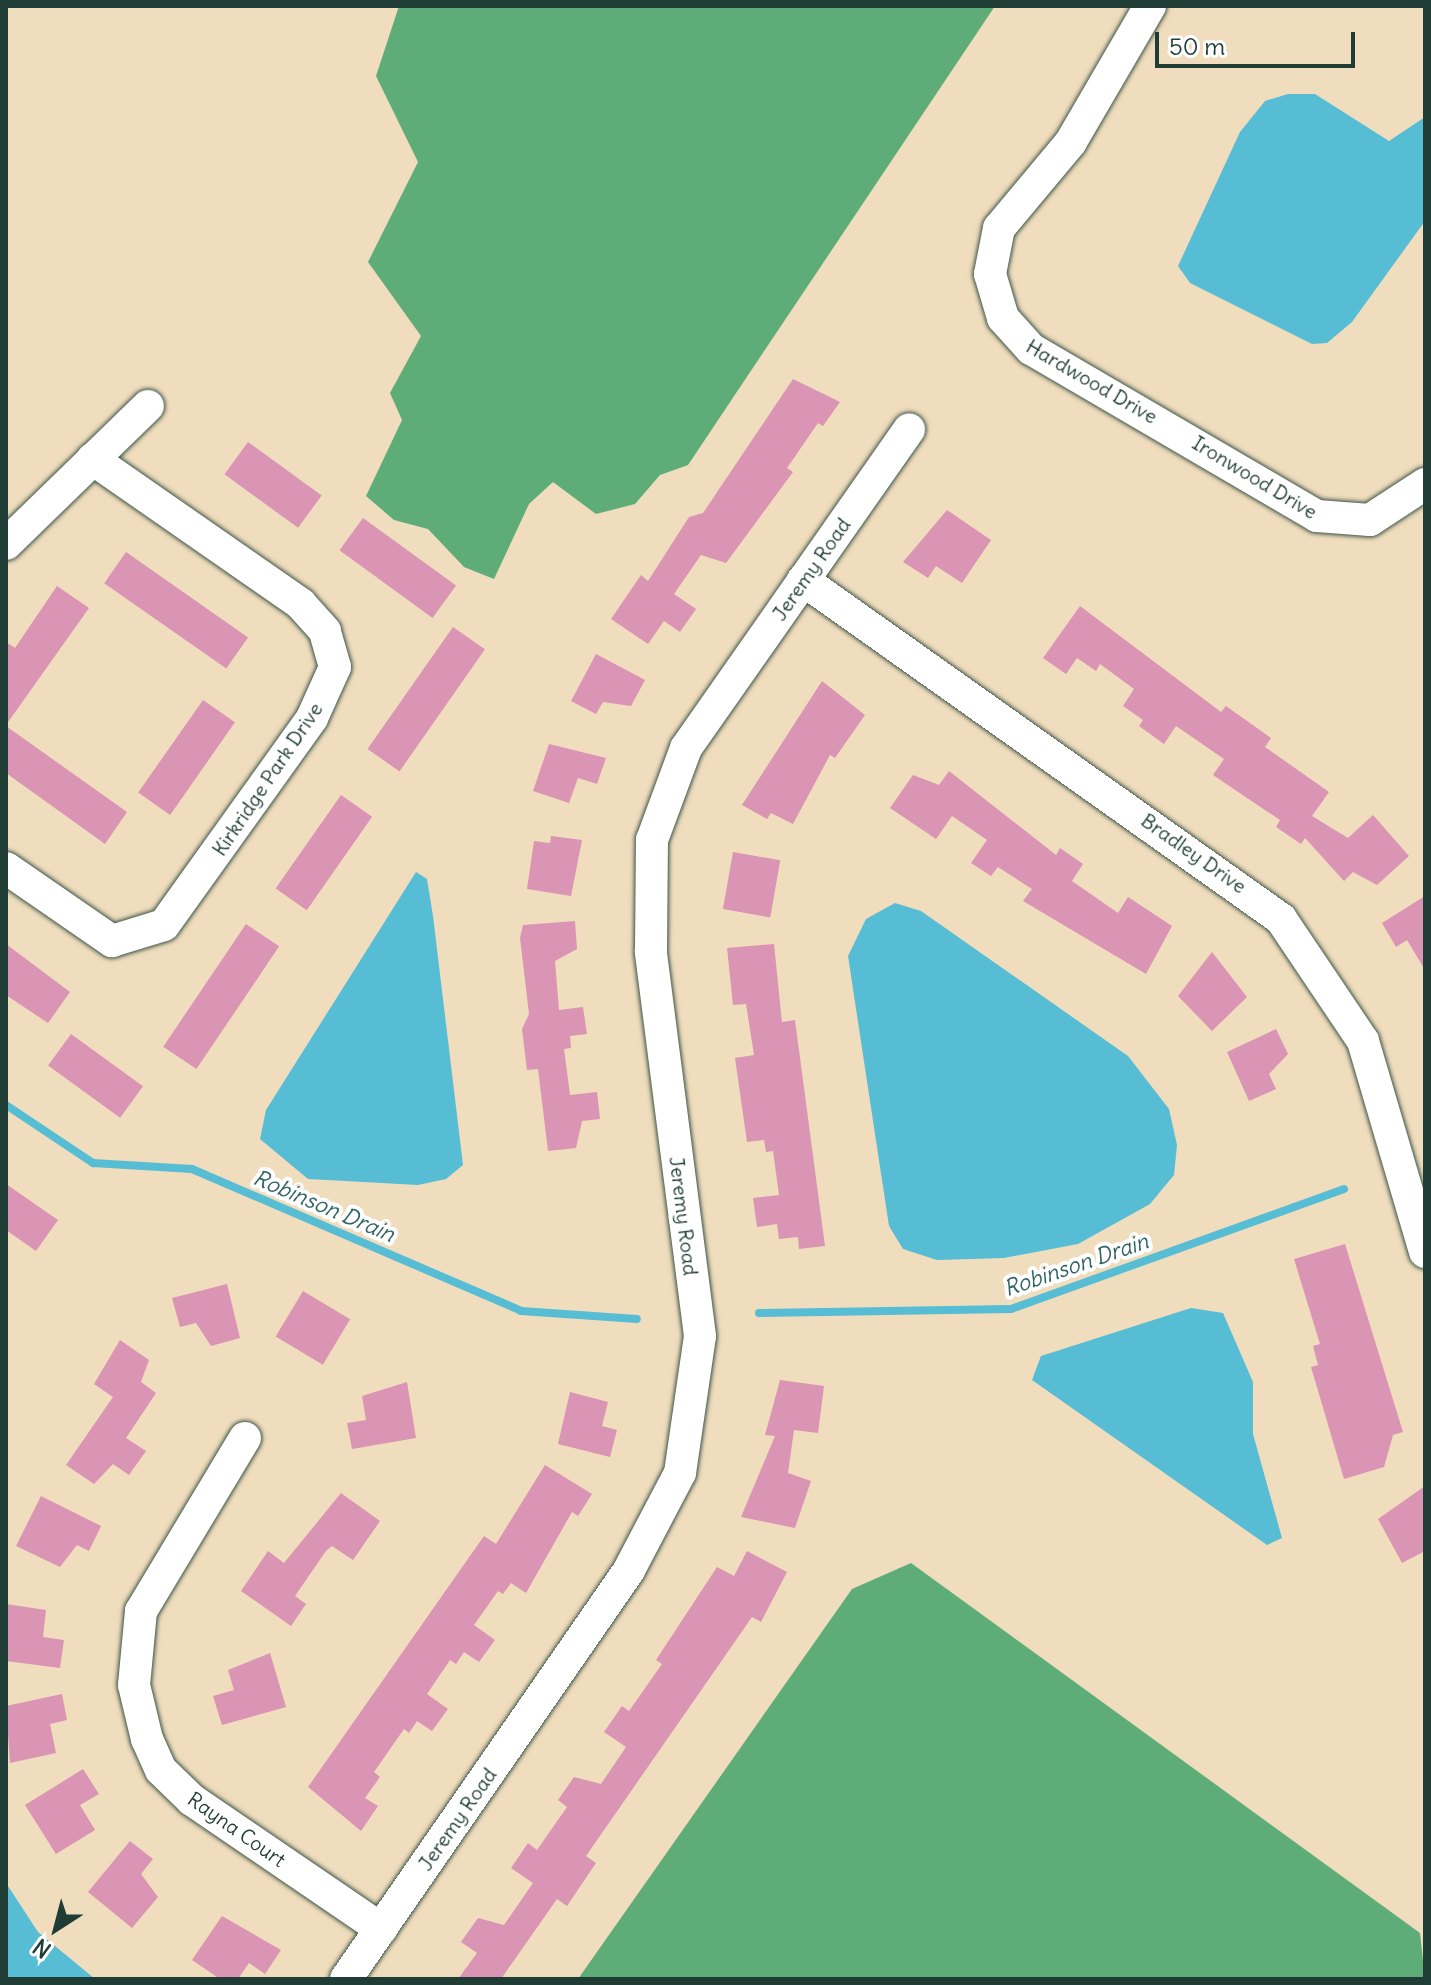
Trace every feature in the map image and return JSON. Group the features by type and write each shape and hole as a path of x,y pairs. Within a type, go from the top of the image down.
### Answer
{"street":[{"name":"Hardwood Drive","path":"1150,6 1071,142 999,228 990,274 996,305 1022,341 1171,426"},
{"path":"6,544 148,406"},
{"name":"Ironwood Drive","path":"1171,426 1305,511 1334,521 1387,514 1425,484"},
{"name":"Jeremy Road","path":"346,1979 629,1570 680,1473 700,1336 651,951 652,840 686,748 909,429"},
{"name":"Kirkridge Park Drive","path":"6,868 112,941 164,925 312,718 335,667 325,631 301,604 92,459"},
{"name":"Bradley Drive","path":"803,580 1281,919 1363,1041 1425,1252"},
{"name":"Rayna Court","path":"245,1438 141,1611 134,1685 147,1739 161,1770 192,1800 381,1929"}],"green space":[{"path":"399,6 995,6 688,465 660,475 635,504 596,514 553,482 529,504 494,579 464,567 428,529 394,520 366,496 402,420 390,393 421,336 368,262 418,162 376,76"},
{"path":"911,1563 1420,1933 1425,1979 578,1979 852,1589"}],"water":[{"path":"1288,94 1315,94 1389,141 1425,117 1425,221 1352,322 1327,343 1312,344 1190,283 1178,266 1240,132 1265,101"},
{"path":"416,872 427,879 433,916 463,1165 446,1179 418,1185 308,1179 260,1139 266,1110"},
{"path":"895,903 921,911 1128,1056 1169,1109 1177,1145 1174,1175 1150,1204 1078,1244 1004,1258 937,1260 903,1249 889,1226 848,956 866,919"},
{"path":"1191,1308 1223,1313 1253,1382 1253,1434 1282,1538 1267,1545 1032,1380 1041,1356"},
{"path":"6,1883 38,1932 95,1979 6,1979"}],"building":[{"path":"793,379 840,402 823,426 818,423 787,468 793,472 726,563 701,555 674,594 696,609 680,632 664,621 648,644 611,619 641,575 648,581 689,517 703,513"},
{"path":"248,442 322,495 298,528 224,474"},
{"path":"947,510 991,540 962,583 936,566 928,578 903,562"},
{"path":"363,518 456,586 433,618 339,550"},
{"path":"126,552 248,637 226,669 104,583"},
{"path":"57,586 89,608 6,725 6,642 15,648"},
{"path":"1080,606 1221,712 1226,706 1271,738 1265,747 1329,792 1312,816 1348,838 1373,815 1409,856 1377,885 1353,872 1344,881 1305,838 1301,844 1276,827 1280,820 1213,775 1224,759 1176,726 1164,744 1139,726 1143,720 1123,706 1134,689 1100,664 1096,671 1077,658 1066,674 1043,658"},
{"path":"453,627 485,649 399,771 368,749"},
{"path":"596,654 645,680 631,706 603,702 596,714 571,701"},
{"path":"822,681 865,715 835,758 830,755 793,824 771,813 767,819 742,805"},
{"path":"203,700 235,722 170,815 138,793"},
{"path":"6,726 127,812 105,844 6,773"},
{"path":"549,744 606,758 597,784 578,778 569,803 533,791"},
{"path":"949,771 1056,855 1060,848 1083,864 1072,881 1118,913 1128,897 1172,926 1146,974 1023,901 1032,889 998,867 991,876 971,863 987,840 952,816 936,839 890,808 913,775 939,785"},
{"path":"341,795 372,817 307,910 276,888"},
{"path":"551,836 582,840 571,896 527,889 534,841 550,843"},
{"path":"733,852 780,860 770,917 723,909"},
{"path":"1425,896 1425,970 1407,940 1396,947 1382,923"},
{"path":"575,921 577,949 555,961 559,1010 583,1007 587,1034 570,1036 571,1048 564,1049 570,1095 597,1092 600,1119 582,1121 576,1148 548,1151 538,1069 527,1070 522,1029 529,1014 520,938 523,925"},
{"path":"246,924 279,946 196,1069 163,1047"},
{"path":"6,944 70,992 48,1023 6,995"},
{"path":"774,944 782,1022 795,1020 825,1246 799,1249 798,1237 779,1239 777,1224 757,1227 753,1198 779,1195 773,1151 766,1152 764,1140 747,1142 735,1058 754,1055 746,1004 733,1005 727,948"},
{"path":"1212,952 1247,997 1212,1031 1178,996"},
{"path":"1276,1029 1288,1054 1269,1074 1276,1089 1249,1101 1227,1052"},
{"path":"71,1034 143,1086 120,1118 48,1066"},
{"path":"6,1184 58,1220 36,1251 6,1230"},
{"path":"1345,1244 1403,1432 1393,1435 1384,1467 1344,1479 1311,1367 1318,1365 1313,1346 1320,1344 1294,1259"},
{"path":"227,1284 240,1338 211,1346 196,1323 180,1327 172,1298"},
{"path":"303,1291 350,1319 323,1365 276,1336"},
{"path":"120,1340 149,1360 141,1382 156,1393 126,1438 146,1451 129,1475 113,1464 94,1484 66,1465 113,1397 94,1384"},
{"path":"780,1380 824,1386 818,1433 794,1430 788,1473 811,1481 795,1528 741,1517 775,1436 765,1435"},
{"path":"407,1382 416,1438 352,1449 347,1423 366,1420 362,1396"},
{"path":"570,1392 608,1402 602,1426 617,1430 610,1457 558,1444"},
{"path":"545,1465 592,1494 578,1516 572,1512 526,1593 511,1583 503,1594 498,1591 474,1625 495,1640 479,1662 464,1652 456,1664 450,1660 427,1694 448,1709 432,1731 417,1721 409,1733 404,1729 374,1772 380,1777 365,1798 378,1806 361,1831 308,1787 484,1536 496,1544"},
{"path":"1425,1486 1425,1551 1402,1563 1378,1519"},
{"path":"341,1493 380,1521 353,1560 332,1546 326,1551 295,1596 306,1604 291,1626 241,1591 268,1551 284,1563"},
{"path":"41,1496 101,1526 89,1551 77,1545 60,1567 16,1546"},
{"path":"747,1551 787,1572 761,1622 752,1617 586,1856 596,1863 567,1906 557,1899 501,1979 458,1979 477,1953 461,1942 478,1918 504,1925 533,1883 511,1868 528,1843 537,1850 567,1807 558,1800 574,1777 601,1784 626,1747 604,1732 622,1706 629,1711 662,1664 656,1660 717,1567 734,1576"},
{"path":"6,1604 46,1610 43,1637 64,1640 60,1668 6,1661"},
{"path":"270,1653 286,1707 222,1725 213,1696 234,1690 228,1670"},
{"path":"62,1694 67,1720 50,1724 56,1753 10,1763 6,1706"},
{"path":"83,1769 99,1794 80,1805 95,1830 56,1854 25,1805"},
{"path":"130,1841 153,1859 141,1874 158,1897 132,1928 88,1892"},
{"path":"222,1916 281,1950 265,1974 249,1963 238,1979 220,1979 192,1960"}],"waterway":[{"name":"Robinson Drain","path":"6,1105 93,1163 192,1169 521,1311 637,1319"},
{"name":"Robinson Drain","path":"759,1313 1011,1309 1344,1189"}]}
